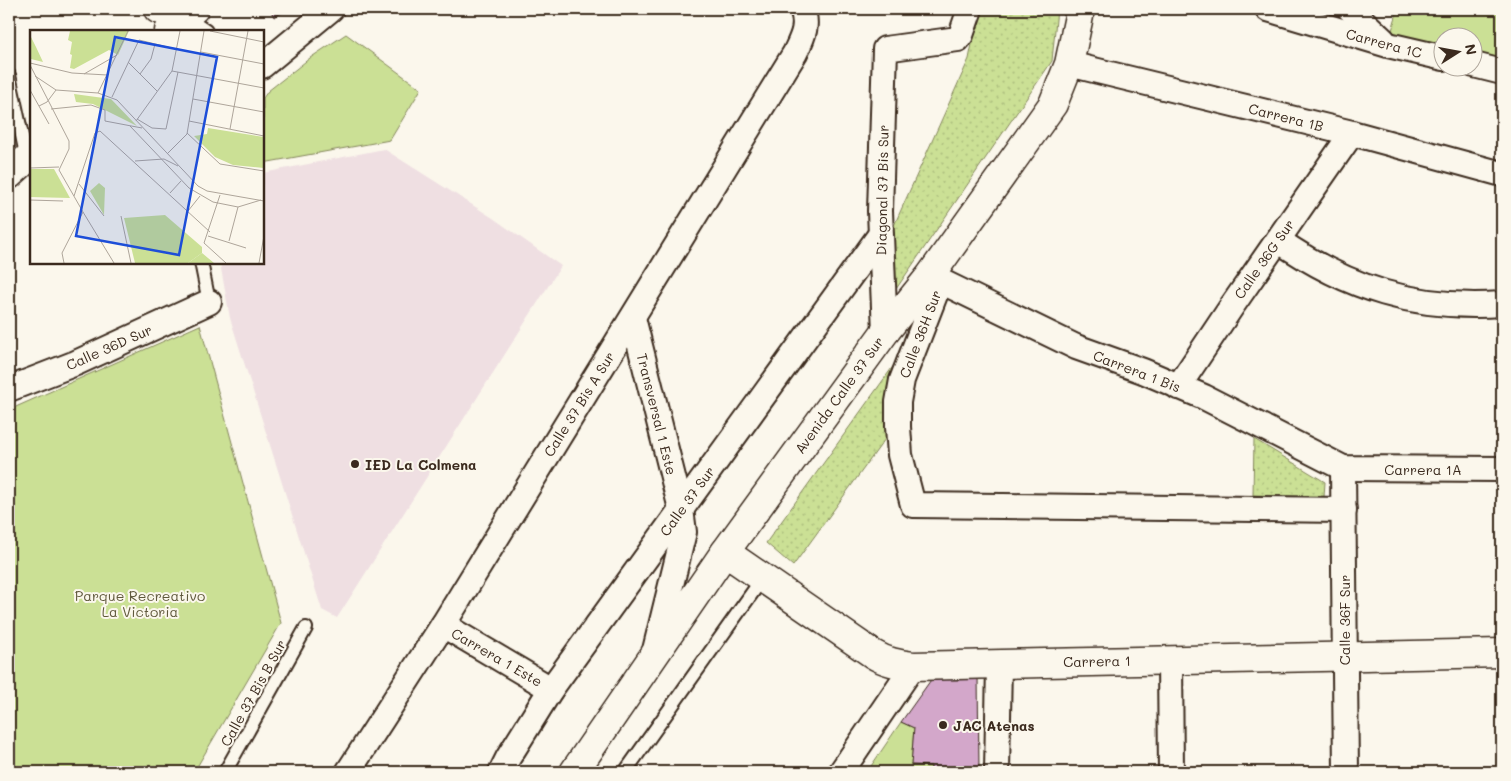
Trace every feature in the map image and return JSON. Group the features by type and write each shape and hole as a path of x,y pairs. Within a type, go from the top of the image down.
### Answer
{"main road":[{"path":"158,9 188,22"},
{"name":"Avenida Calle 37 Sur","path":"574,772 725,552 885,332 935,279 1053,104 1069,64 1079,9"},
{"name":"Carrera 1","path":"725,552 881,659 890,663 913,666 1502,652"}],"street":[{"path":"264,64 331,9"},
{"name":"Calle 37 Bis A Sur","path":"348,772 443,626 795,53 804,32 805,21 802,9"},
{"name":"Diagonal 37 Bis Sur","path":"885,332 880,235 885,49 954,41 961,35 970,9"},
{"name":"Carrera 1C","path":"1268,9 1388,45 1434,56"},
{"path":"1350,9 1388,45"},
{"name":"Carrera 1B","path":"1069,64 1352,133 1502,174"},
{"path":"1484,68 1502,72"},
{"name":"Calle 36G Sur","path":"1178,386 1352,133"},
{"name":"Calle 37 Sur","path":"501,772 551,689 880,235"},
{"path":"1278,240 1324,269 1376,291 1403,298 1458,305 1502,304"},
{"name":"Carrera 1 Bis","path":"935,279 1076,347 1143,371 1204,397 1343,468"},
{"name":"Calle 36H Sur","path":"935,279 902,380 898,402 900,455 913,505 1344,510"},
{"name":"Calle 36D Sur","path":"9,388 76,363 209,302"},
{"name":"Transversal 1 Este","path":"632,318 681,509 684,532 653,656"},
{"name":"Carrera 1A","path":"1343,468 1502,469"},
{"name":"Calle 36F Sur","path":"1343,468 1346,772"},
{"name":"Carrera 1 Este","path":"443,626 551,689"},
{"path":"1170,660 1171,772"},
{"path":"997,772 999,664"},
{"path":"842,772 913,666"}],"lane":[{"path":"9,74 22,163"},
{"path":"201,264 209,302"},
{"path":"625,772 762,579"},
{"name":"Calle 37 Bis B Sur","path":"225,772 306,628"}],"shaded area":[{"name":"IED La Colmena","path":"384,149 493,218 561,266 337,618 322,610 230,318 220,264 264,264 264,173"}],"green space":[{"path":"979,9 1057,9 1052,61 894,292 892,230 969,59"},
{"path":"1398,9 1502,9 1502,73 1484,68 1484,28 1434,28 1434,57 1388,45"},
{"path":"346,34 421,89 390,140 264,163 264,97 268,91 310,58"},
{"name":"Parque Recreativo La Victoria","path":"200,325 281,623 194,772 9,772 9,410"},
{"path":"907,347 893,428 793,566 766,543"},
{"path":"1254,439 1325,482 1324,497 1253,495"},
{"path":"901,722 914,728 911,765 931,766 931,772 867,772"}],"building":[{"path":"270,9 289,9 274,17"},
{"name":"JAC Atenas","path":"978,675 979,772 931,772 931,766 911,765 914,728 901,722 933,677"}],"place":[{"name":"IED La Colmena","path":"355,464"},
{"name":"JAC Atenas","path":"943,725"}]}
